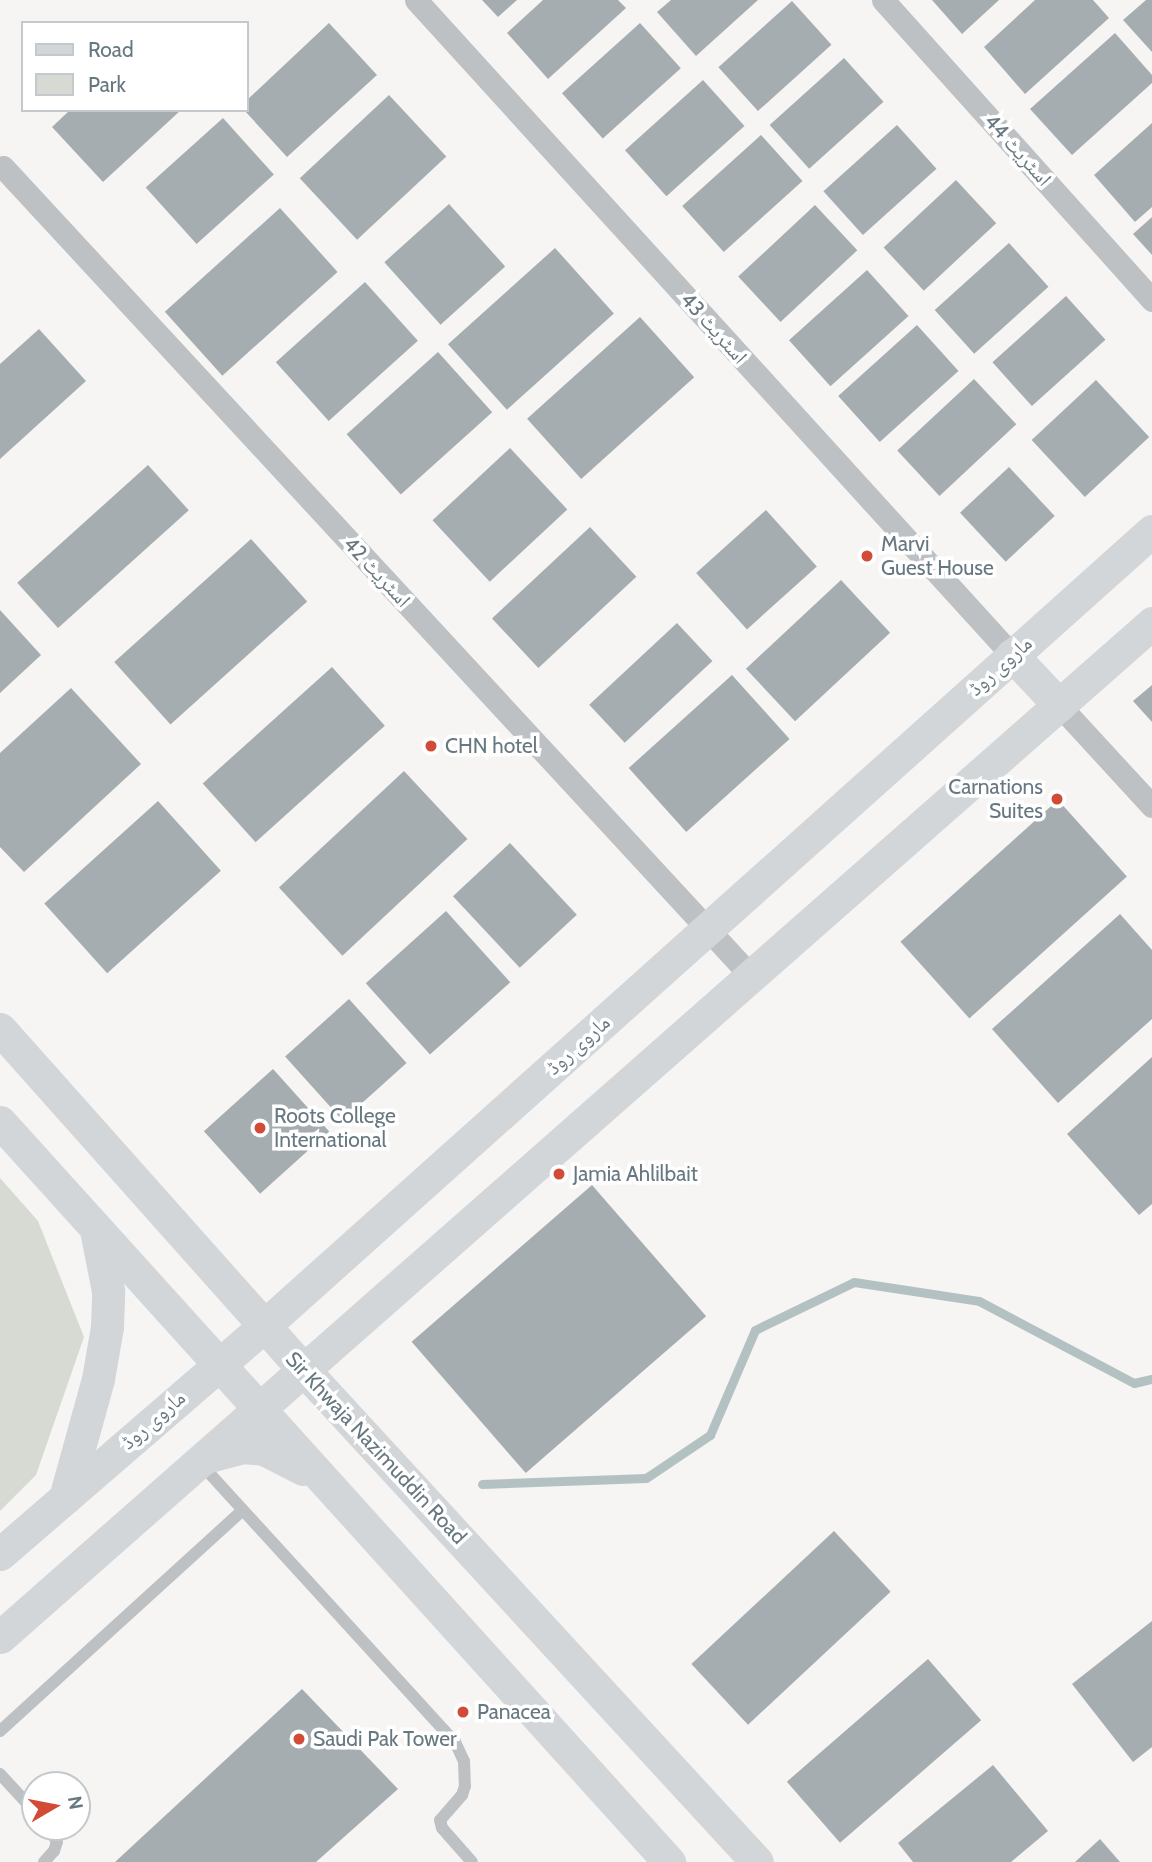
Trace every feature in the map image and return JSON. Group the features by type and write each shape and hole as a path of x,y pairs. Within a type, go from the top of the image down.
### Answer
{"street":[{"name":"اسٹریٹ 43","path":"416,0 1012,656"},
{"name":"اسٹریٹ 44","path":"883,0 1152,300"},
{"name":"اسٹریٹ 42","path":"3,167 751,976"},
{"name":"ماروی روڈ","path":"0,1554 264,1326 1152,531"},
{"path":"0,1637 1152,623"},
{"path":"1012,656 1152,806"},
{"name":"Sir Khwaja Nazimuddin Road","path":"0,1029 303,1369 757,1862"},
{"path":"0,1122 661,1859"},
{"path":"65,1497 98,1379 107,1327 108,1291 96,1229"},
{"path":"202,1460 242,1447 264,1448 328,1485"}],"lane":[{"path":"202,1460 242,1511 461,1751 466,1786 463,1795 440,1820 442,1828 472,1862"},
{"path":"0,1731 242,1511"},
{"path":"0,1774 21,1797"},
{"path":"44,1862 54,1851 56,1841"}],"green space":[{"path":"0,1178 38,1221 84,1337 36,1475 0,1511"}],"building":[{"path":"482,0 517,0 498,17"},
{"path":"543,0 618,0 626,8 548,79 507,33"},
{"path":"671,0 758,0 696,56 657,12"},
{"path":"932,0 999,0 962,34"},
{"path":"1035,0 1093,0 1109,18 1025,94 984,47"},
{"path":"1146,0 1152,0 1152,52 1123,20"},
{"path":"792,1 831,45 758,111 718,67"},
{"path":"329,23 377,75 287,157 246,112 248,112 248,99"},
{"path":"640,23 681,68 603,139 562,93"},
{"path":"1115,33 1152,75 1152,83 1072,155 1030,109"},
{"path":"844,58 883,102 809,169 770,125"},
{"path":"703,80 744,126 666,196 625,150"},
{"path":"389,95 446,156 357,240 300,178"},
{"path":"68,112 179,112 103,182 52,127"},
{"path":"223,118 274,174 197,244 146,188"},
{"path":"1152,123 1152,207 1135,222 1094,175"},
{"path":"897,125 936,169 863,235 823,191"},
{"path":"761,135 802,181 724,252 682,206"},
{"path":"956,180 996,223 924,291 884,248"},
{"path":"449,204 505,266 441,325 384,262"},
{"path":"815,205 857,250 780,322 738,277"},
{"path":"280,208 338,272 222,376 165,312"},
{"path":"1152,217 1152,255 1133,234"},
{"path":"1009,243 1048,287 974,354 935,310"},
{"path":"555,248 614,313 507,410 448,344"},
{"path":"867,270 908,316 830,386 789,340"},
{"path":"365,282 418,341 329,421 276,362"},
{"path":"1066,296 1105,340 1032,406 992,362"},
{"path":"640,317 694,377 581,479 527,419"},
{"path":"917,325 958,371 880,442 838,396"},
{"path":"39,329 86,381 0,459 0,364"},
{"path":"438,352 492,412 401,494 347,434"},
{"path":"974,379 1016,424 939,496 897,451"},
{"path":"1096,380 1149,437 1085,497 1032,440"},
{"path":"510,448 567,509 490,582 432,520"},
{"path":"148,465 189,510 58,628 17,583"},
{"path":"1009,467 1055,516 1006,562 960,513"},
{"path":"766,510 817,566 747,629 696,573"},
{"path":"590,527 636,577 538,668 492,618"},
{"path":"251,539 307,601 170,725 114,662"},
{"path":"841,580 890,633 795,721 746,669"},
{"path":"0,610 41,655 0,693"},
{"path":"677,623 712,661 625,743 589,705"},
{"path":"332,667 385,726 256,842 203,783"},
{"path":"732,675 790,739 686,832 629,768"},
{"path":"1152,685 1152,722 1133,701"},
{"path":"71,688 141,764 24,872 0,847 0,753"},
{"path":"404,771 467,839 342,956 279,888"},
{"path":"1058,800 1127,877 969,1018 900,942"},
{"path":"158,801 221,871 107,973 44,903"},
{"path":"510,843 577,915 520,968 453,896"},
{"path":"446,911 510,982 430,1055 366,983"},
{"path":"1120,914 1152,950 1152,1019 1058,1103 992,1029"},
{"path":"349,999 407,1063 343,1120 285,1057"},
{"path":"1152,1057 1152,1204 1139,1215 1067,1134"},
{"path":"273,1069 329,1131 260,1194 204,1131"},
{"path":"592,1185 706,1316 526,1473 412,1342"},
{"path":"834,1531 891,1592 748,1725 691,1664"},
{"path":"1152,1621 1152,1747 1133,1762 1072,1684"},
{"path":"928,1659 981,1720 840,1843 787,1782"},
{"name":"Saudi Pak Tower","path":"302,1689 398,1789 316,1862 115,1862"},
{"path":"993,1765 1048,1831 1011,1862 913,1862 898,1843"},
{"path":"1100,1839 1120,1862 1075,1862"}],"waterway":[{"path":"482,1484 646,1478 710,1435 755,1330 854,1282 979,1301 1134,1383 1152,1379"}],"place":[{"name":"Marvi Guest House","path":"867,556"},
{"name":"CHN hotel","path":"431,746"},
{"name":"Carnations Suites","path":"1057,799"},
{"name":"Roots College International","path":"260,1128"},
{"name":"Jamia Ahlilbait","path":"559,1174"},
{"name":"Panacea","path":"463,1712"},
{"name":"Saudi Pak Tower","path":"299,1739"}]}
